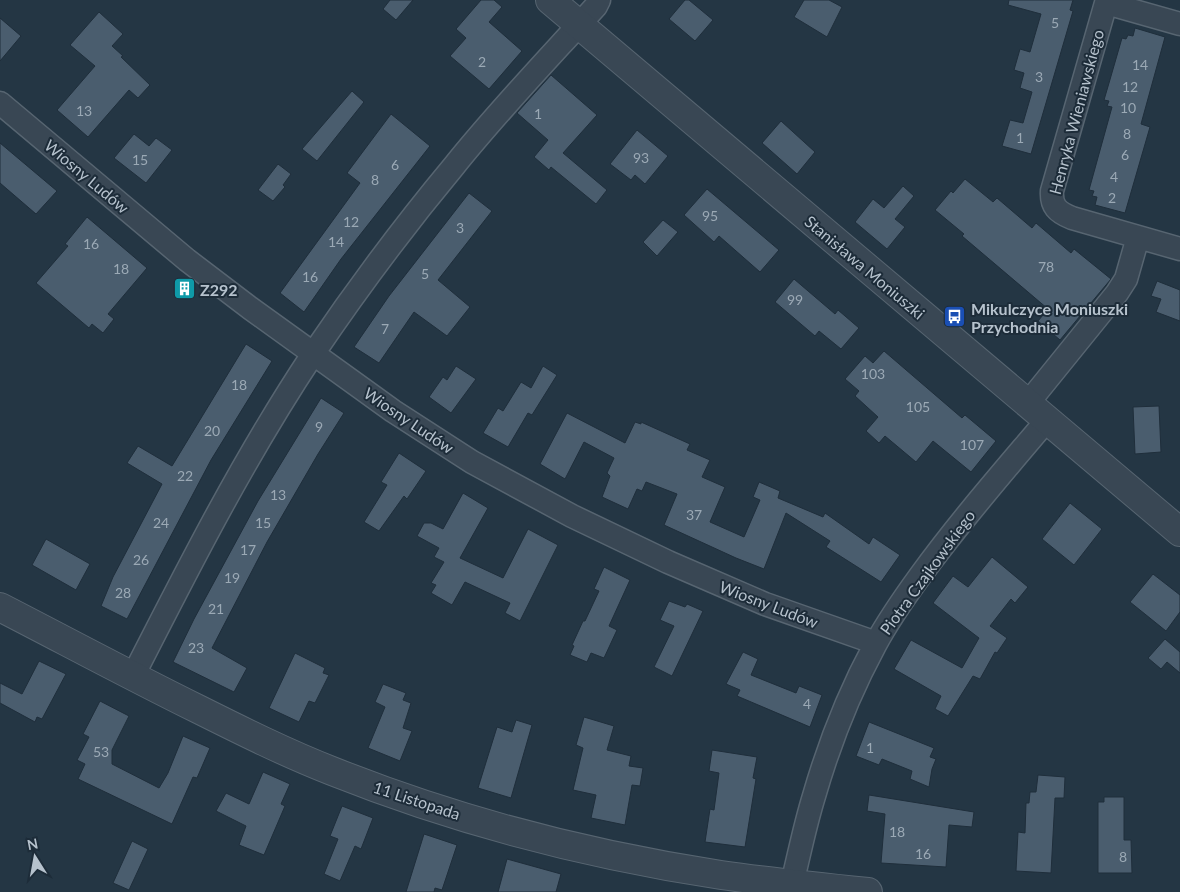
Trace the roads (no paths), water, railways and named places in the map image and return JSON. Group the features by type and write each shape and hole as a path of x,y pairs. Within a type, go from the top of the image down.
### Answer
{"street":[{"name":"Stanisława Moniuszki","path":"550,0 1180,532"},
{"path":"133,676 203,538 253,450 313,354 381,258 454,165 596,6 599,0"},
{"name":"Henryka Wieniawskiego","path":"1180,24 1106,3 1052,191 1051,201 1055,209 1062,214 1180,249"},
{"name":"Wiosny Ludów","path":"0,102 186,260 393,411 472,462 572,516 668,562 765,604 876,643"},
{"path":"1037,411 1126,279 1138,237"},
{"name":"Piotra Czajkowskiego","path":"792,884 813,798 826,756 845,709 876,643 901,602 960,524 1037,411"},
{"name":"11 Listopada","path":"0,607 254,736 331,770 405,798 522,833 584,848 719,875 868,892"}],"place":[{"name":"Z292","path":"184,289"},
{"name":"Mikulczyce Moniuszki Przychodnia","path":"955,317"}]}
